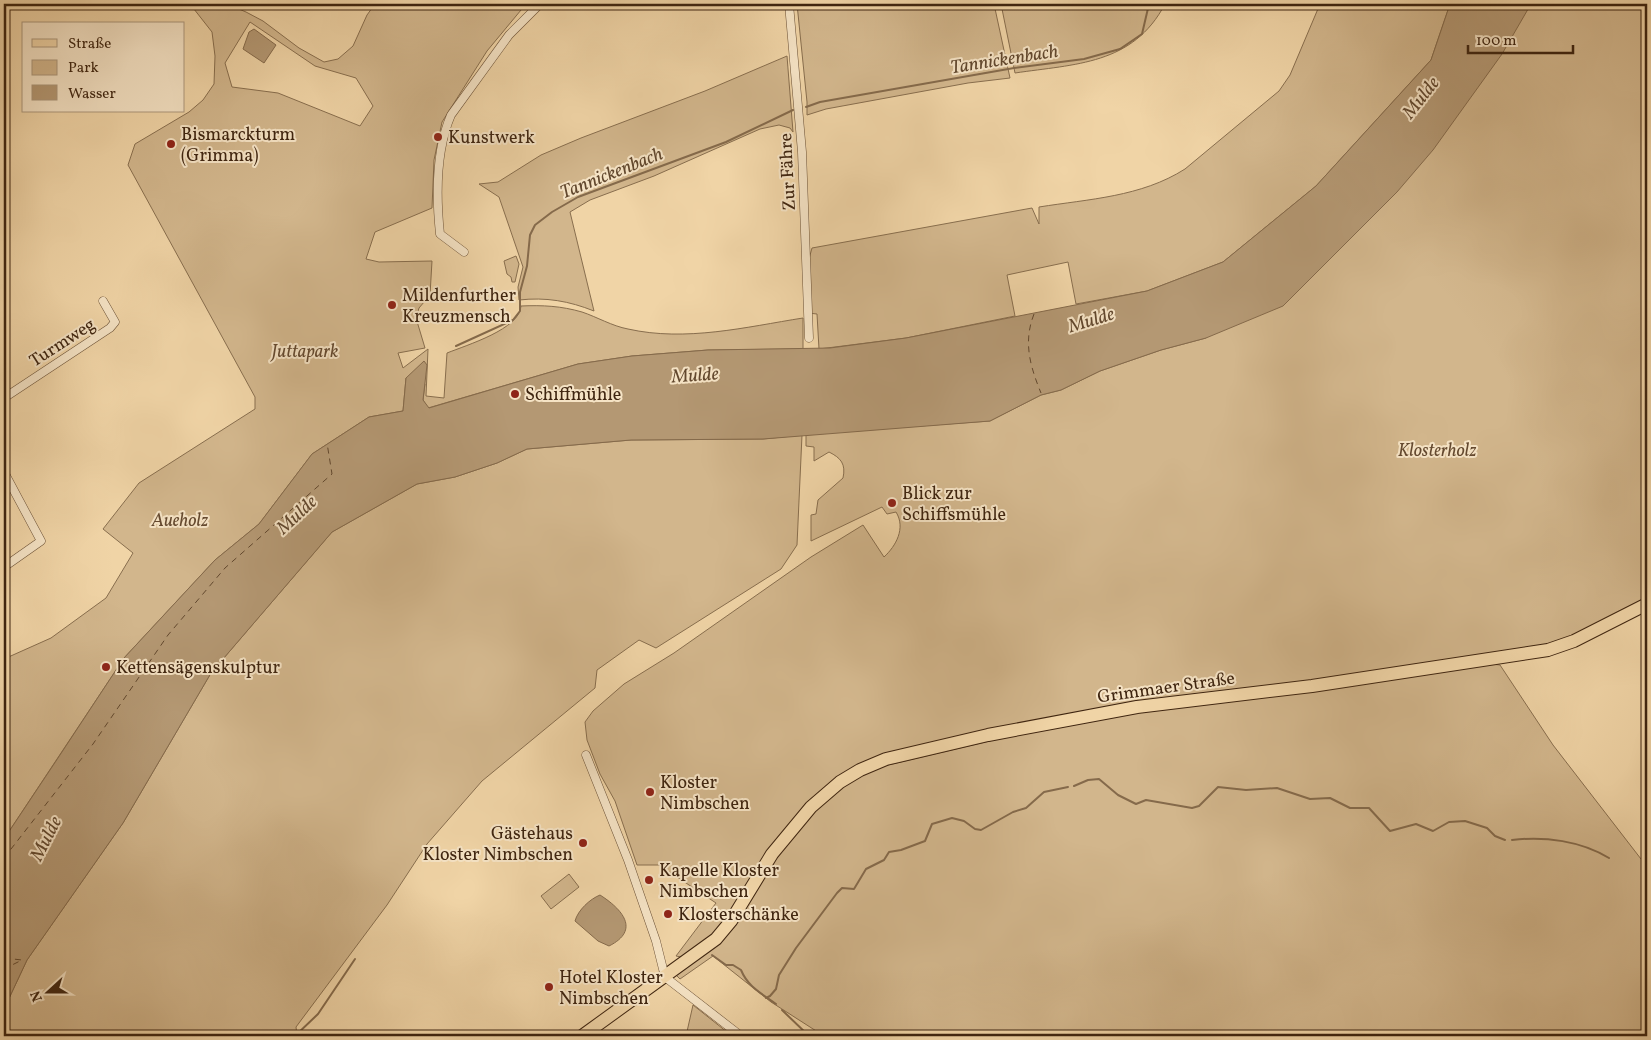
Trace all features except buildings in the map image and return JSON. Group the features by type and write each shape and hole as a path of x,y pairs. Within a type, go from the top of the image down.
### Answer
{"main road":[{"name":"Grimmaer Straße","path":"582,1036 720,935 772,854 811,807 840,782 860,770 886,760 980,737 1137,707 1312,686 1555,648 1585,636 1647,604"}],"street":[{"path":"464,252 440,234 437,196 446,126 509,35 540,4"},
{"name":"Zur Fähre","path":"789,4 802,152 809,338"},
{"name":"Turmweg","path":"4,398 110,328 115,322 103,301"},
{"path":"4,472 41,541 4,567"},
{"path":"586,755 617,829 656,941 665,976 741,1036"}],"green space":[{"path":"190,4 227,4 246,12 263,21 299,48 324,62 338,59 353,46 367,15 375,4 526,4 487,51 442,122 434,160 432,208 375,232 366,259 379,262 432,261 430,295 419,308 416,318 425,348 398,353 403,368 428,349 426,396 444,398 447,353 479,341 502,329 512,322 521,306 567,308 622,328 650,333 672,334 716,332 803,318 803,349 708,350 632,356 578,364 428,408 423,400 425,384 406,378 403,411 369,417 312,454 259,524 215,560 124,658 4,839 4,659 51,638 106,598 133,553 103,529 139,483 255,409 255,397 128,165 135,144 189,112 203,100 214,84 215,56 212,32","holes":["250,22 315,66 356,78 373,106 360,126 278,93 232,87 225,63"]},
{"path":"797,4 994,4 1010,78 968,83 826,109 807,115"},
{"path":"1001,4 1165,4 1152,24 1136,39 1119,50 1100,58 1080,63 1015,73"},
{"path":"1320,4 1450,4 1431,60 1316,186 1223,262 1147,291 1076,304 1068,262 1007,275 1015,316 906,338 819,349 817,314 808,313 806,270 812,248 1032,208 1039,224 1039,207 1114,196 1151,186 1168,178 1185,169 1279,91 1290,75"},
{"name":"Klosterholz","path":"1528,4 1647,4 1647,600 1563,642 987,732 838,779 724,924 695,951 681,957 676,956 716,903 659,865 637,865 615,801 600,774 587,740 585,722 593,711 624,684 674,653 811,557 863,525 884,557 892,548 900,530 899,518 896,512 887,514 882,507 811,541 811,515 816,514 818,500 843,478 844,469 842,462 829,452 814,461 814,447 806,446 806,434 990,421 1041,395 1061,390 1100,371 1161,350 1206,338"},
{"path":"787,56 793,132 790,128 779,125 760,129 654,176 590,200 570,212 594,311 557,301 539,299 519,300 518,287 523,267 499,197 479,184 498,182 541,155 705,91"},
{"path":"516,256 519,264 515,282 512,282 511,277 507,274 504,261"},
{"path":"802,435 797,545 781,569 656,648 639,640 597,670 595,688 482,781 427,844 387,905 296,1027 297,1036 4,1036 4,1009 27,960 123,823 211,673 332,532 417,484 455,477 497,463 527,449 631,440 763,439"},
{"path":"1483,663 1500,665 1553,745 1641,859 1647,856 1647,1036 824,1036 771,1002 713,956 680,979 676,975 688,964 761,876 801,823 833,793 871,769 1070,722"},
{"path":"569,874 579,887 551,909 541,896"},
{"path":"693,1005 732,1036 686,1036"}],"water":[{"name":"Mulde","path":"1450,4 1531,4 1502,54 1433,150 1397,192 1283,306 1206,338 1161,350 1100,371 1061,390 1041,395 990,421 763,439 631,440 527,449 497,463 455,477 417,484 332,532 211,673 123,823 27,960 4,1009 4,839 124,658 215,560 259,524 312,454 369,417 403,411 406,378 424,361 427,365 423,400 429,408 578,364 632,356 708,350 830,348 906,338 1147,291 1223,262 1316,186 1431,60"},
{"path":"254,29 276,45 264,63 243,49 249,32"},
{"path":"600,895 621,913 625,920 626,927 624,933 619,940 609,946 598,941 575,921 585,905"}],"waterway":[{"name":"Tannickenbach","path":"806,107 820,102 1014,68 1084,59 1120,49 1142,34 1149,4"},
{"name":"Tannickenbach","path":"456,346 513,320 520,311 520,292 527,266 530,235 535,225 552,212 578,197 726,142 793,110"},
{"path":"1074,786 1088,780 1099,779 1118,795 1136,804 1146,800 1192,808 1199,806 1218,787 1246,790 1277,788 1310,799 1330,798 1350,808 1369,808 1390,831 1416,824 1433,831 1449,822 1465,821 1487,828 1495,836 1505,840"},
{"path":"766,998 776,989 779,975 796,948 837,893 842,888 854,889 866,869 884,860 889,852 901,850 925,841 932,824 952,818 964,821 975,829 981,830 1013,812 1026,808 1044,792 1068,787"},
{"path":"1512,840 1550,839 1562,841 1587,847 1609,858"},
{"path":"712,955 726,965 733,965 741,970 751,985 776,1004"},
{"path":"295,1036 318,1014 355,959"},
{"path":"782,1010 809,1036"}],"ferry route":[{"path":"1034,314 1028,344 1031,364 1041,393"},
{"path":"4,858 93,744 168,635 225,568 332,474 327,443"},
{"path":"4,958 22,960 4,969"}],"place":[{"name":"Kunstwerk","path":"438,137"},
{"name":"Bismarckturm (Grimma)","path":"171,144"},
{"name":"Mildenfurther Kreuzmensch","path":"392,305"},
{"name":"Schiffmühle","path":"515,394"},
{"name":"Blick zur Schiffsmühle","path":"892,503"},
{"name":"Kettensägenskulptur","path":"106,667"},
{"name":"Kloster Nimbschen","path":"650,792"},
{"name":"Gästehaus Kloster Nimbschen","path":"583,843"},
{"name":"Kapelle Kloster Nimbschen","path":"649,880"},
{"name":"Klosterschänke","path":"668,914"},
{"name":"Hotel Kloster Nimbschen","path":"549,987"}],"park label":[{"name":"Juttapark","path":"305,351"},
{"name":"Aueholz","path":"180,520"}]}
